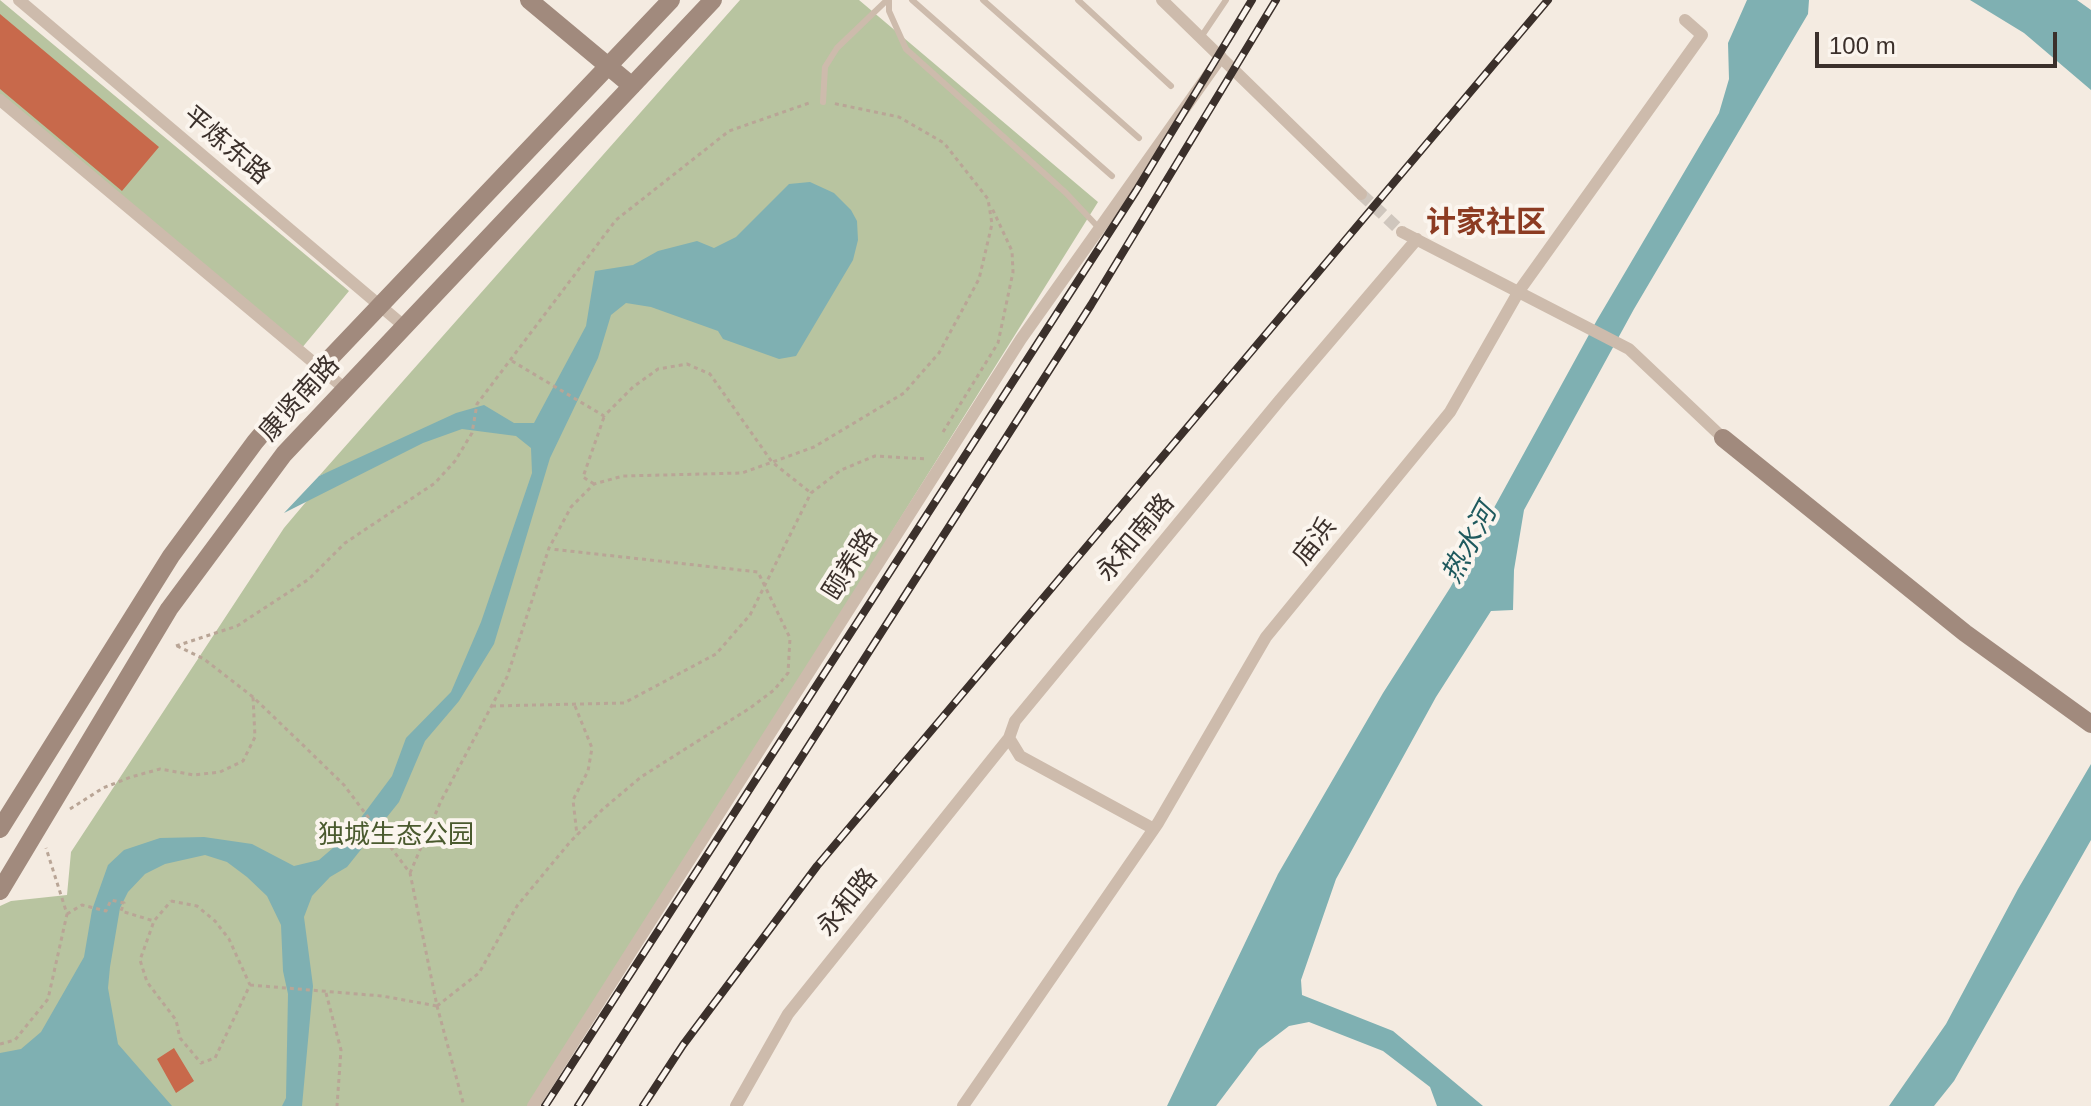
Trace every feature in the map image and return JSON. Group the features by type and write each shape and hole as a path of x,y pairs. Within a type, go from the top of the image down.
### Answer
{"street":[{"name":"平炼东路","path":"19,0 404,326"},
{"path":"529,0 632,86"},
{"name":"康贤南路","path":"1,824 194,522 255,442 320,368 671,0"},
{"name":"康贤南路","path":"0,891 37,839 186,584 284,454 713,0"},
{"path":"1162,0 1314,152 1361,194"},
{"name":"庙浜","path":"963,1106 1154,829 1266,637 1450,412 1519,291 1702,35 1685,20"},
{"name":"颐养路","path":"533,1106 1021,339 1221,57"},
{"path":"0,100 344,388"},
{"path":"1402,232 1629,349 1723,438 1965,633 2091,724"},
{"name":"永和南路","path":"1009,738 1015,721 1073,648 1417,239"},
{"path":"1009,738 1020,756 1154,829"},
{"name":"永和路","path":"736,1106 788,1014 1009,738"},
{"path":"1,824 37,839"}],"lane":[{"path":"823,102 825,67 837,48 888,0"},
{"path":"888,0 889,11 906,49 1066,193 1098,227"},
{"path":"912,0 1112,176"},
{"path":"983,0 1139,138"},
{"path":"1078,0 1171,86"},
{"path":"1201,37 1222,1"}],"path":[{"path":"464,1106 437,1006 410,873 344,785 253,697 204,659 176,646 237,626 309,579 345,543 435,483 455,461 472,433 477,404 616,220 729,131 807,101 847,103 899,117 944,143 988,199 1012,251 1013,272 998,343 941,435"},
{"path":"410,873 441,801 507,677 549,548 571,507 594,484 623,476 742,473 814,447 904,393 939,353 979,279 992,224 988,199"},
{"path":"512,361 604,416"},
{"path":"594,484 583,477 604,416 633,387 658,369 687,364 710,374 772,462 811,493"},
{"path":"492,706 624,703 716,654 750,615 811,493 841,470 875,456 925,462 933,448"},
{"path":"250,985 382,996 437,1006 479,973 517,906 577,835 641,777 750,708 788,673 790,638 758,572 549,548"},
{"path":"62,817 103,788 131,777 160,769 194,775 220,772 243,761 255,737 253,697"},
{"path":"574,705 592,748 588,771 573,800 577,835"},
{"path":"0,1044 15,1040 48,999 67,914 37,839"},
{"path":"67,914 82,905 106,911 111,900 124,903 121,911 154,921"},
{"path":"171,901 197,906 229,939 250,985 215,1058 201,1063 180,1038 176,1020 147,982 140,960 154,921 171,901"},
{"path":"326,993 341,1050 337,1106"}],"green space":[{"path":"0,0 349,291 301,349 0,95"},
{"name":"独城生态公园","path":"740,0 859,0 1098,202 698,842 539,1106 0,1106 0,906 11,901 67,895 71,852 284,528 332,471 319,476"}],"water":[{"path":"1747,0 1809,0 1808,14 1634,309 1524,510 1514,570 1513,610 1491,611 1436,697 1336,879 1301,980 1302,995 1393,1031 1483,1106 1437,1106 1430,1087 1383,1051 1309,1022 1289,1026 1259,1049 1216,1106 1167,1106 1278,874 1383,693 1450,588 1597,320 1719,113 1729,79 1728,43"},
{"path":"1970,0 2077,0 2091,10 2091,90 2024,33"},
{"path":"810,182 834,193 851,210 857,221 858,240 853,260 796,356 779,359 723,339 718,331 651,307 626,303 611,315 598,358 550,458 494,644 459,701 425,741 399,802 347,867 330,877 312,896 304,917 313,986 302,1106 282,1106 286,1098 288,994 283,971 281,925 267,896 247,877 227,862 205,855 165,864 145,874 128,892 120,908 110,967 108,988 118,1044 172,1106 0,1106 0,1053 21,1049 41,1032 84,957 92,910 108,865 124,850 160,838 204,837 252,844 294,866 319,860 348,835 392,776 406,738 451,692 481,622 532,473 531,448 516,436 462,429 423,443 284,513 319,476 456,413 484,405 514,423 534,423 586,326 595,271 633,265 658,251 697,241 714,248 736,237 789,184"},
{"path":"2091,764 2091,840 1954,1081 1934,1106 1889,1106 1946,1024 2018,889"}],"building":[{"path":"0,14 159,147 122,191 0,89"},
{"path":"174,1048 194,1081 176,1093 157,1059"}],"tunnel":[{"path":"1361,194 1402,232"}],"railway":[{"path":"545,1106 1136,191 1252,0"},
{"path":"578,1106 1091,305 1276,0"},
{"path":"643,1106 683,1045 817,866 1548,0"}],"district":[{"name":"计家社区","path":"1486,224"}],"water label":[{"name":"热水河","path":"1470,544"}]}
